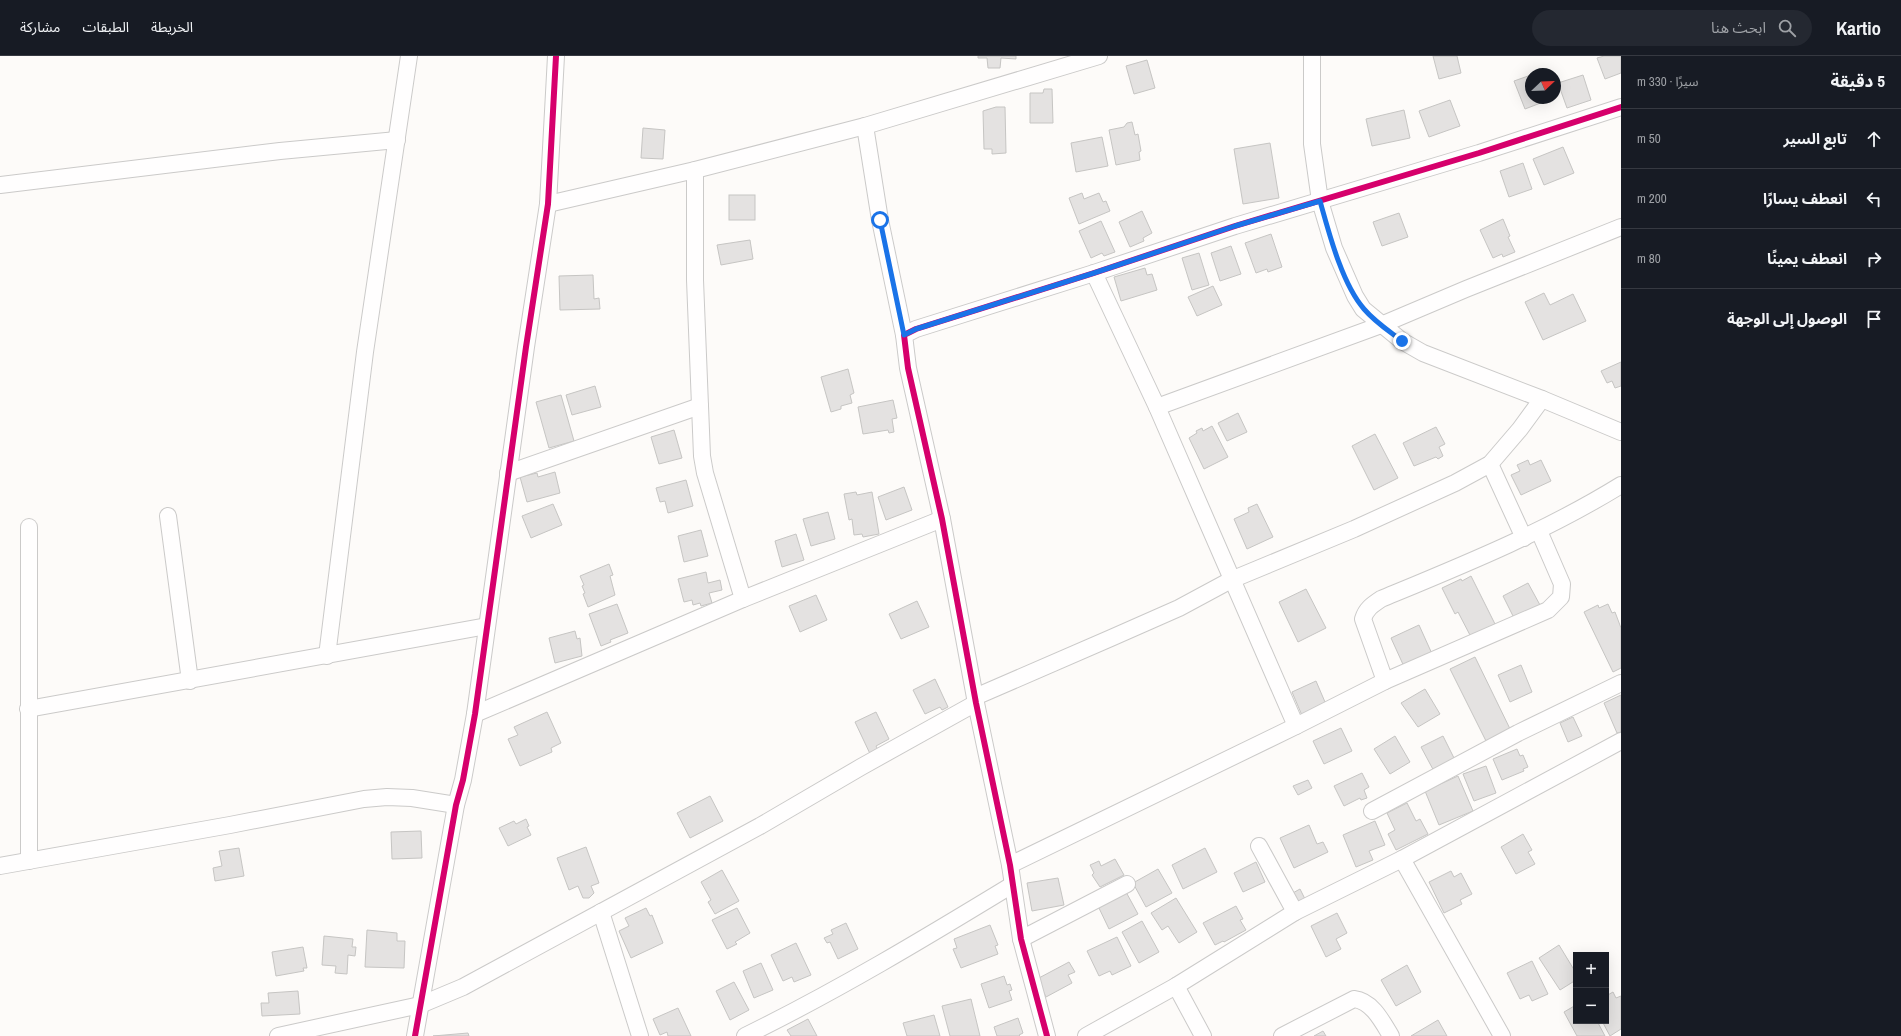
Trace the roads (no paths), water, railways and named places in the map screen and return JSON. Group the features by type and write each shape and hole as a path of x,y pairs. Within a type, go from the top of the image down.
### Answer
{"street":[{"path":"327,656 365,352 409,56"},
{"path":"415,1036 456,805 463,780 475,714 486,626 548,204 556,56"},
{"path":"548,204 695,170 865,126 1099,56"},
{"path":"1312,56 1312,144 1320,201 1334,248 1352,290 1363,309 1402,341 1423,353 1542,399 1621,432"},
{"path":"904,335 916,329 1094,273 1242,224 1479,153 1621,107"},
{"path":"865,126 880,220 904,335 908,368 942,519 976,700 1010,865 1021,939 1047,1036"},
{"path":"0,185 140,170 280,151 396,140"},
{"path":"695,170 695,272 702,456 705,473 742,599"},
{"path":"1157,407 1381,325 1621,227"},
{"path":"1094,273 1157,407 1296,726"},
{"path":"278,1036 420,1005 482,977 681,867 760,826 976,700 1166,614 1232,580 1455,483 1490,464 1520,429 1542,399"},
{"path":"508,473 700,406"},
{"path":"1490,464 1524,538"},
{"path":"1385,681 1363,619 1365,612 1381,599 1491,554 1539,531 1572,514 1621,485"},
{"path":"168,516 190,681"},
{"path":"475,714 742,599 942,519"},
{"path":"29,527 29,861"},
{"path":"1010,865 1385,681 1548,610 1561,597 1562,584 1539,531"},
{"path":"28,710 486,626"},
{"path":"1372,811 1518,733 1621,683"},
{"path":"1086,1036 1176,986 1295,912 1402,859 1621,741"},
{"path":"0,866 364,799 387,797 412,798 456,805"},
{"path":"1259,846 1295,912"},
{"path":"1402,859 1502,1036"},
{"path":"1021,939 1127,884"},
{"path":"745,1036 838,988 1012,885"},
{"path":"601,912 640,1036"},
{"path":"1176,986 1203,1036"},
{"path":"1282,1036 1354,999 1362,1000 1371,1008 1390,1036"}]}
